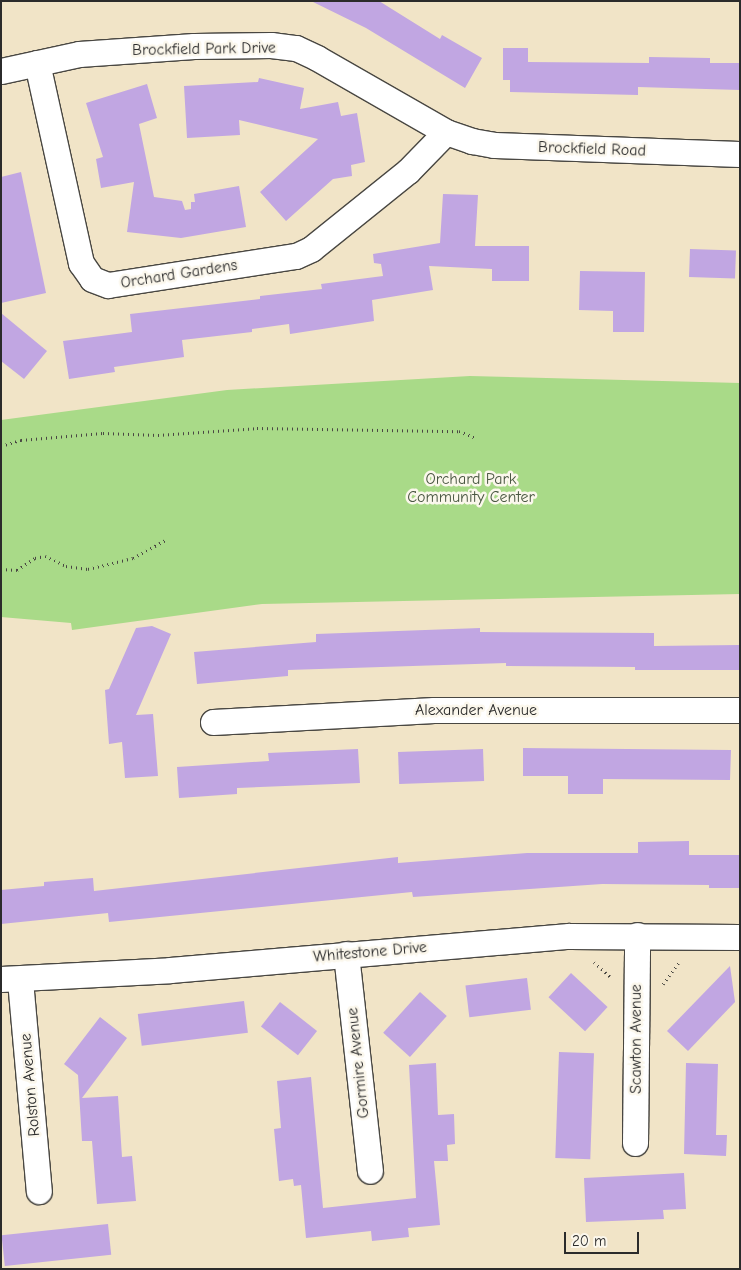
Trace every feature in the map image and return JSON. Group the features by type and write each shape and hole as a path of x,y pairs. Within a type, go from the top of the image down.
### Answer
{"street":[{"name":"Brockfield Park Drive","path":"1,70 79,54 164,47 263,44 296,48 446,132"},
{"name":"Orchard Gardens","path":"37,63 81,263 92,280 108,285 296,256 311,249 408,172 446,132"},
{"name":"Brockfield Road","path":"446,132 494,145 740,154"},
{"name":"Alexander Avenue","path":"213,722 434,710 740,710"},
{"name":"Whitestone Drive","path":"11,979 584,935 740,937"},
{"name":"Scawton Avenue","path":"635,1143 637,935"},
{"name":"Gormire Avenue","path":"346,954 370,1171"},
{"name":"Rolston Avenue","path":"11,979 39,1191"}],"path":[{"path":"1,446 21,440 103,432 158,435 257,428 459,431 476,438"},
{"path":"1,569 17,570 35,558 45,556 66,566 88,569 133,558 166,540"},
{"path":"584,935 585,954 636,998 648,1004 688,951 687,936"}],"green space":[{"name":"Orchard Park Community Center","path":"470,376 740,383 740,594 262,604 72,630 71,623 1,617 1,420 227,390"}],"building":[{"path":"311,1 379,1 440,39 442,35 482,58 465,88 366,28"},
{"path":"503,48 528,48 528,62 649,63 649,57 710,58 710,63 740,63 740,90 638,87 638,95 510,92 510,80 503,80"},
{"path":"259,78 304,88 300,109 338,102 341,116 357,113 365,162 351,165 352,176 333,179 286,221 260,192 318,139 239,120 240,135 187,138 184,86 258,82"},
{"path":"147,84 157,118 139,124 154,197 182,201 185,210 191,209 191,202 195,202 194,194 239,186 246,227 181,238 127,232 134,182 101,188 96,159 103,157 86,103"},
{"path":"21,172 46,293 1,303 1,177"},
{"path":"443,194 478,195 475,246 529,246 529,281 492,281 492,269 429,266 433,290 372,300 374,321 290,334 289,324 252,329 252,332 182,340 184,357 114,367 115,372 69,379 63,341 132,332 130,314 260,299 260,296 322,289 321,284 383,276 381,264 374,263 373,254 440,243"},
{"path":"690,249 736,251 735,279 689,277"},
{"path":"580,271 645,272 644,332 613,332 613,311 579,310"},
{"path":"1,313 47,351 24,379 1,361"},
{"path":"152,626 171,634 136,715 153,714 158,776 125,778 122,742 109,744 105,690 109,689 136,628"},
{"path":"480,628 480,632 654,633 654,646 739,645 740,670 635,670 635,667 506,666 506,663 288,670 288,676 197,684 194,652 316,642 316,634"},
{"path":"523,748 731,750 730,780 603,779 603,794 568,794 568,776 523,776"},
{"path":"358,749 360,783 237,788 237,794 179,798 177,767 269,761 268,753"},
{"path":"483,749 484,781 399,784 398,752"},
{"path":"689,841 689,855 740,855 740,888 709,888 709,885 602,884 413,897 412,892 109,922 108,913 1,924 1,890 44,886 44,882 93,878 94,891 398,857 398,863 527,853 638,853 638,842"},
{"path":"730,966 735,1002 688,1051 667,1031"},
{"path":"571,973 608,1007 585,1031 548,997"},
{"path":"527,978 531,1010 469,1017 465,986"},
{"path":"420,992 447,1016 410,1057 383,1033"},
{"path":"244,1001 248,1033 142,1046 138,1014"},
{"path":"280,1002 317,1031 298,1055 261,1026"},
{"path":"100,1017 127,1038 82,1098 118,1096 122,1157 132,1156 136,1201 97,1204 92,1141 82,1141 78,1075 64,1064"},
{"path":"559,1052 594,1053 590,1159 555,1158"},
{"path":"436,1063 438,1115 454,1114 455,1144 447,1145 448,1161 434,1161 440,1225 408,1228 409,1237 372,1241 371,1231 306,1238 301,1185 294,1186 293,1179 279,1181 274,1129 281,1128 277,1081 311,1077 323,1208 416,1198 409,1065"},
{"path":"686,1063 718,1064 716,1135 727,1135 726,1156 684,1154"},
{"path":"684,1173 686,1209 663,1210 664,1219 586,1222 584,1178"},
{"path":"108,1224 111,1255 5,1266 2,1235"}]}
